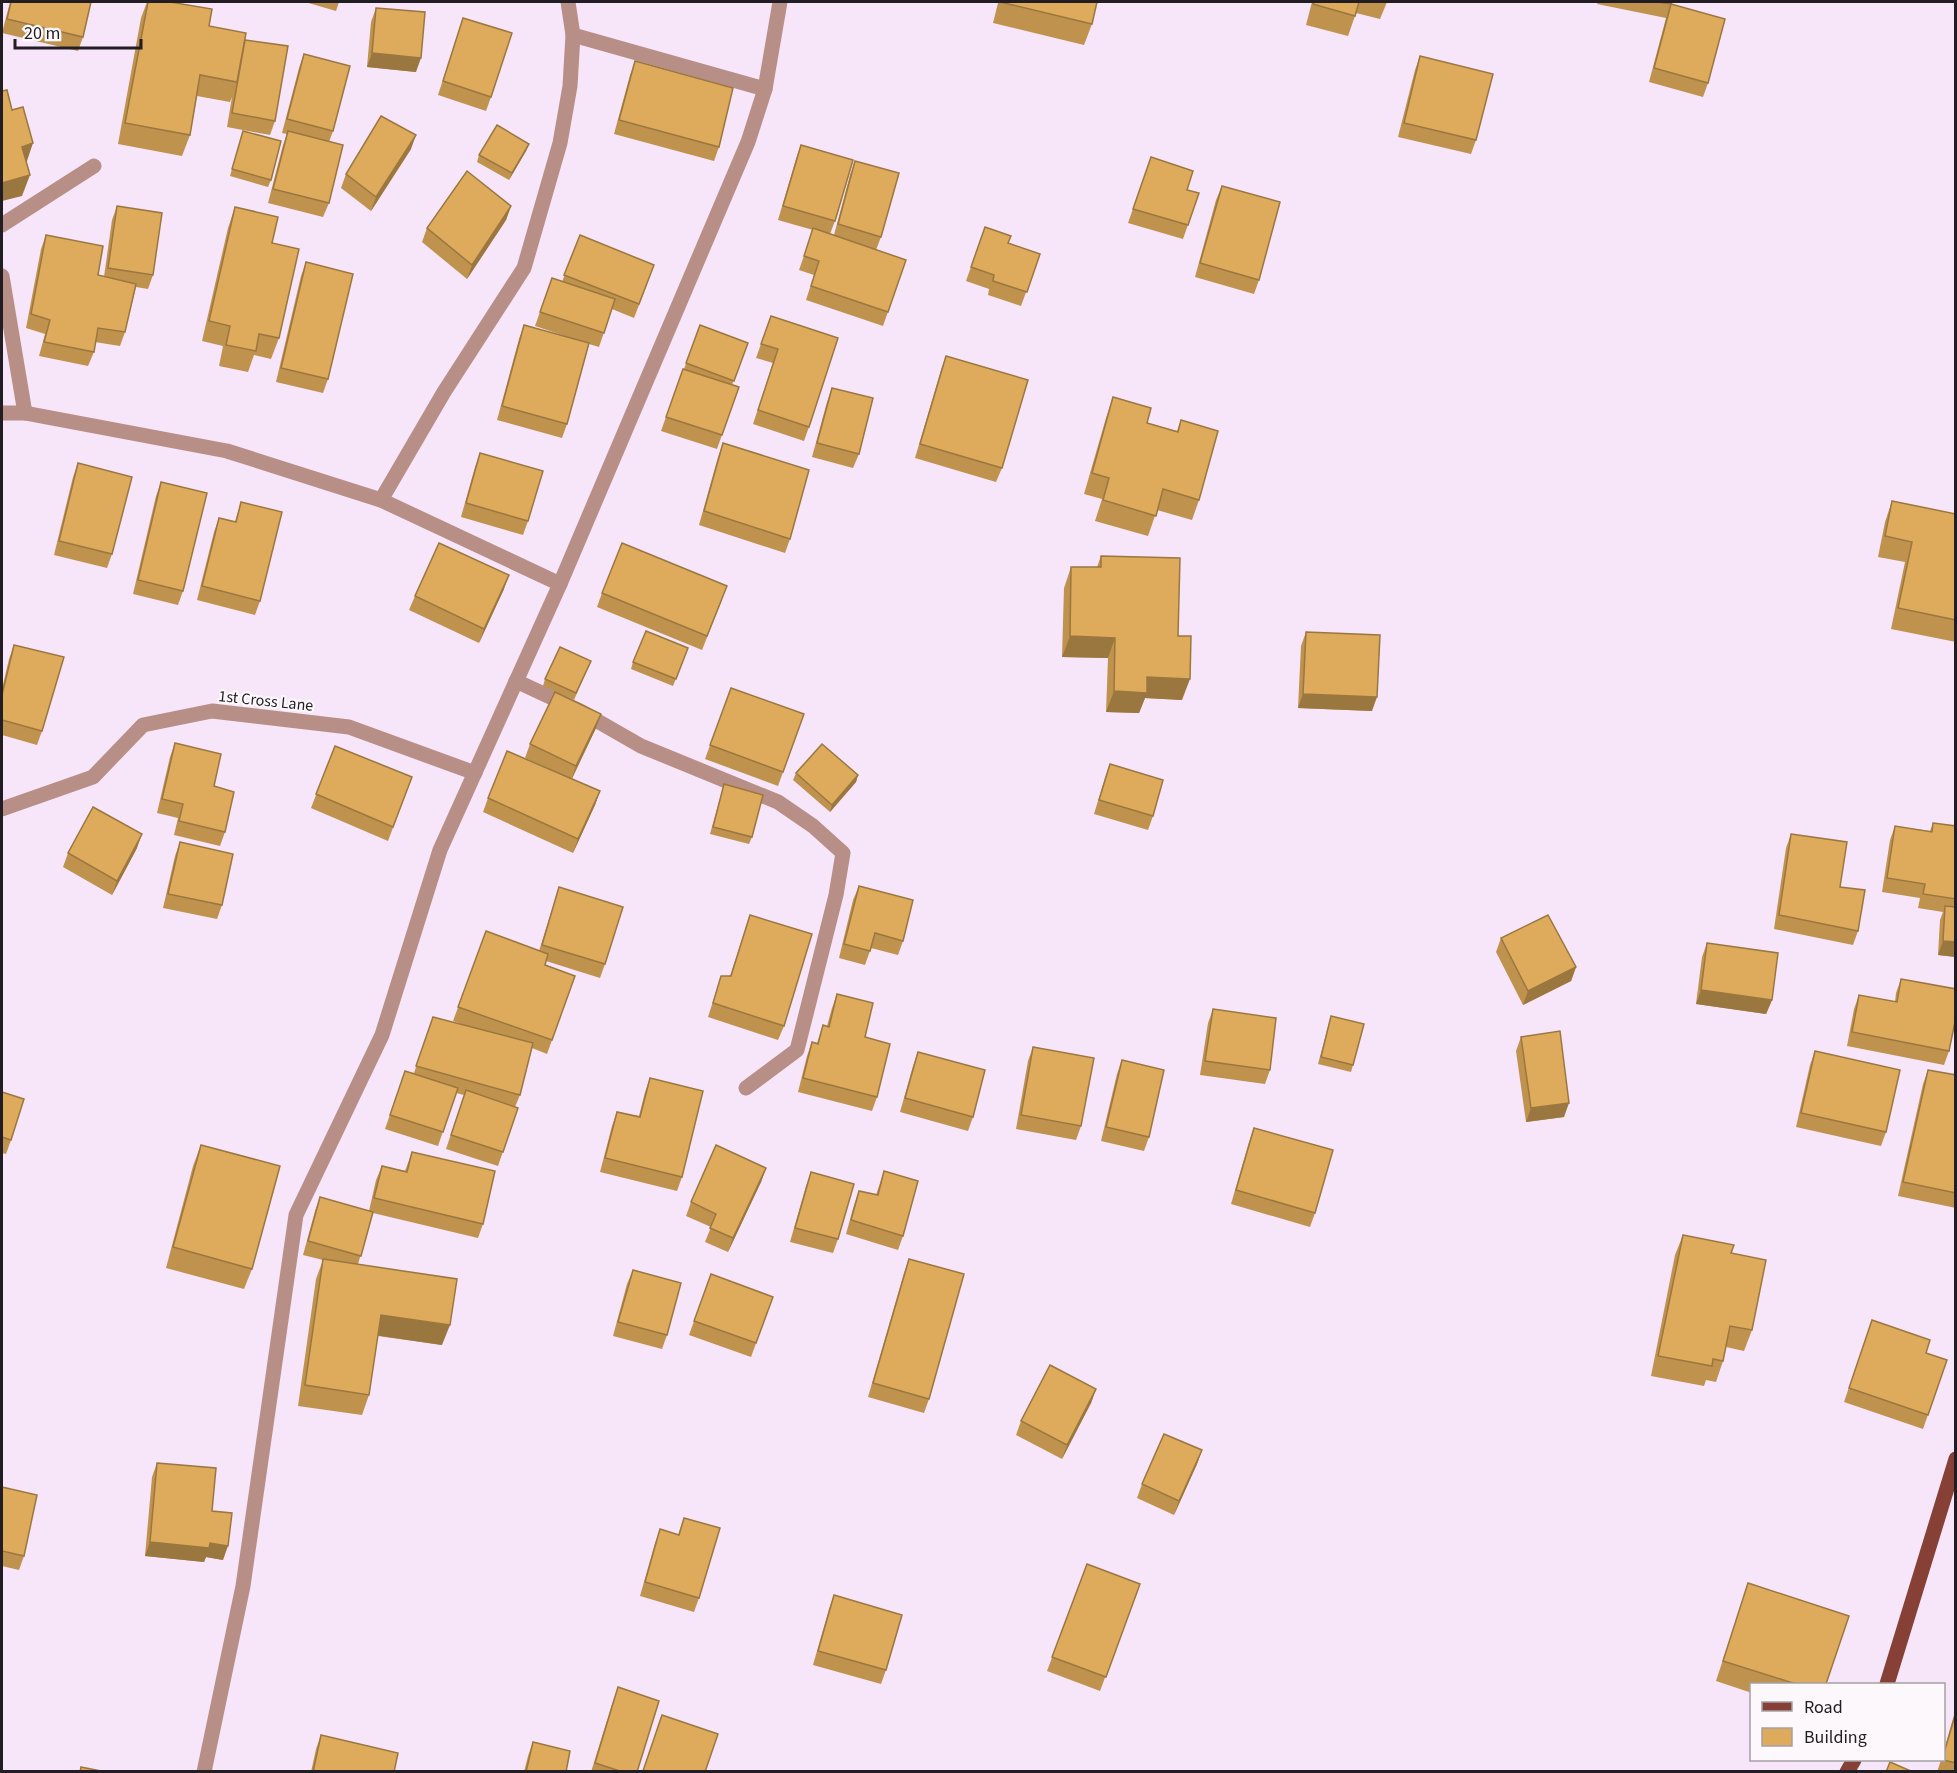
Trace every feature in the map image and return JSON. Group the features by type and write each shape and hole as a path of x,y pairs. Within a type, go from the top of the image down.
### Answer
{"main road":[{"path":"1887,1683 1956,1459"}],"street":[{"path":"381,500 444,392 524,267 560,143 570,86 573,35 568,2"},
{"path":"204,1772 243,1586 296,1215 382,1035 441,850 560,584 748,142 765,89 780,2"},
{"path":"573,35 765,89"},
{"path":"2,225 94,166"},
{"path":"2,276 25,413"},
{"path":"2,413 25,413 227,451 381,500 560,584"},
{"path":"516,681 580,711 641,746 778,802 813,826 843,853 837,896 797,1050 746,1088"},
{"name":"1st Cross Lane","path":"2,809 93,777 143,725 212,711 349,727 475,773"}],"building":[{"path":"11,2 91,2 83,37 7,19"},
{"path":"148,2 170,2 212,9 209,26 246,33 237,82 200,75 190,135 125,123"},
{"path":"1000,2 1097,2 1092,24"},
{"path":"1314,2 1359,2 1355,16 1313,4"},
{"path":"1671,4 1725,19 1708,83 1654,68"},
{"path":"376,8 425,12 421,58 372,53"},
{"path":"463,18 512,33 491,97 443,81"},
{"path":"245,40 288,46 275,121 232,113"},
{"path":"304,54 350,66 333,131 287,119"},
{"path":"1420,56 1493,74 1476,140 1404,123"},
{"path":"635,61 733,88 719,147 619,120"},
{"path":"7,90 12,110 23,107 33,143 22,147 30,175 2,183 2,91"},
{"path":"381,116 416,135 376,197 346,174"},
{"path":"497,125 529,144 512,173 479,155"},
{"path":"243,131 281,141 271,180 232,169"},
{"path":"288,131 343,145 329,203 273,189"},
{"path":"801,145 853,160 835,221 783,206"},
{"path":"1151,157 1193,171 1187,190 1199,193 1188,225 1133,209"},
{"path":"855,161 899,173 881,237 838,224"},
{"path":"467,171 511,206 472,265 427,228"},
{"path":"1222,186 1280,202 1259,280 1200,263"},
{"path":"117,206 162,213 153,275 108,268"},
{"path":"235,207 278,217 272,243 299,249 279,338 259,334 256,351 226,345 230,326 209,321"},
{"path":"985,227 1011,236 1008,243 1040,254 1027,292 993,281 994,275 971,267"},
{"path":"813,228 906,260 888,312 811,286 819,261 804,256"},
{"path":"46,235 103,246 98,275 136,284 125,332 98,328 94,352 44,342 50,320 31,314"},
{"path":"580,235 654,265 639,304 564,275"},
{"path":"306,262 353,274 328,379 281,368"},
{"path":"552,278 615,299 604,333 540,312"},
{"path":"771,316 838,338 809,427 758,410 778,349 761,344"},
{"path":"524,325 589,343 567,424 502,406"},
{"path":"700,325 748,343 734,381 686,363"},
{"path":"946,356 1028,380 1002,468 920,444"},
{"path":"683,369 739,387 722,435 666,417"},
{"path":"832,388 873,398 859,454 817,443"},
{"path":"1113,397 1151,408 1147,423 1178,432 1181,420 1218,431 1199,500 1163,489 1156,516 1103,500 1109,478 1092,473"},
{"path":"723,443 809,470 790,539 704,511"},
{"path":"480,453 543,471 528,521 466,503"},
{"path":"78,463 132,477 112,554 59,541"},
{"path":"161,482 207,493 183,591 138,580"},
{"path":"1892,501 1956,514 1956,620 1898,608 1912,542 1885,536"},
{"path":"241,502 282,512 260,601 202,586 219,518 236,522"},
{"path":"439,543 509,575 484,629 415,596"},
{"path":"622,543 727,586 707,636 602,593"},
{"path":"1101,556 1180,558 1178,636 1191,636 1190,679 1147,677 1147,693 1114,691 1115,638 1070,636 1071,567 1101,567"},
{"path":"646,631 688,648 676,679 633,662"},
{"path":"1306,632 1380,635 1377,697 1303,694"},
{"path":"14,645 64,657 42,731 2,720 2,695"},
{"path":"560,647 591,661 576,693 545,679"},
{"path":"731,688 804,714 783,772 710,745"},
{"path":"555,692 601,714 576,766 530,744"},
{"path":"175,743 221,754 214,786 234,792 225,832 179,821 183,804 162,799"},
{"path":"822,744 858,775 832,805 796,773"},
{"path":"335,746 412,777 393,827 316,794"},
{"path":"507,751 600,791 578,839 488,798"},
{"path":"1110,764 1163,780 1153,816 1099,800"},
{"path":"724,784 763,795 752,837 713,827"},
{"path":"93,807 142,834 117,881 68,853"},
{"path":"1933,823 1956,826 1956,899 1923,894 1925,884 1887,878 1895,826 1932,832"},
{"path":"1791,834 1847,842 1840,887 1865,890 1858,931 1779,915"},
{"path":"180,842 233,854 222,905 168,894"},
{"path":"859,886 913,900 903,941 875,933 870,951 844,944"},
{"path":"559,887 623,907 605,964 542,945"},
{"path":"1945,906 1956,907 1956,942 1943,941"},
{"path":"750,915 812,934 784,1026 713,1003 721,976 731,976"},
{"path":"1548,915 1576,967 1528,991 1501,938"},
{"path":"486,931 548,954 545,965 575,976 552,1040 458,1007"},
{"path":"1707,943 1778,953 1772,1000 1701,990"},
{"path":"1901,979 1956,989 1956,1017 1949,1051 1852,1032 1859,995 1897,1002"},
{"path":"837,994 873,1003 865,1037 890,1044 877,1097 803,1078 812,1042 818,1044 823,1025 829,1027"},
{"path":"1213,1009 1276,1018 1270,1070 1205,1061"},
{"path":"1331,1016 1364,1024 1353,1065 1321,1057"},
{"path":"433,1017 533,1043 520,1095 416,1066"},
{"path":"1560,1031 1569,1103 1531,1108 1521,1037"},
{"path":"1033,1047 1094,1058 1081,1126 1021,1115"},
{"path":"1815,1051 1900,1070 1886,1132 1801,1113"},
{"path":"918,1052 985,1070 973,1117 905,1098"},
{"path":"1122,1060 1164,1070 1149,1137 1106,1127"},
{"path":"1928,1070 1956,1075 1956,1193 1903,1182"},
{"path":"405,1071 458,1088 443,1132 390,1115"},
{"path":"650,1078 703,1091 682,1177 605,1158 617,1112 640,1117"},
{"path":"466,1090 518,1108 503,1152 451,1135"},
{"path":"2,1092 24,1099 11,1140 2,1137"},
{"path":"1254,1128 1333,1150 1315,1213 1236,1190"},
{"path":"201,1145 280,1166 252,1269 173,1247"},
{"path":"716,1145 766,1168 733,1238 710,1228 716,1214 691,1202"},
{"path":"412,1152 495,1171 483,1224 374,1198 382,1166 407,1172"},
{"path":"884,1171 918,1181 903,1236 851,1220 859,1191 878,1195"},
{"path":"811,1172 854,1184 838,1239 795,1228"},
{"path":"320,1197 373,1212 361,1256 308,1241"},
{"path":"1683,1235 1734,1245 1731,1253 1766,1260 1752,1330 1730,1326 1723,1361 1713,1359 1712,1366 1658,1356"},
{"path":"323,1259 457,1279 450,1325 381,1315 369,1395 305,1385"},
{"path":"909,1259 964,1274 929,1399 873,1383"},
{"path":"633,1270 681,1283 667,1335 618,1322"},
{"path":"711,1274 773,1297 756,1343 694,1321"},
{"path":"1872,1320 1930,1340 1926,1353 1947,1360 1928,1415 1849,1388"},
{"path":"1050,1365 1096,1389 1067,1445 1021,1421"},
{"path":"1164,1434 1202,1450 1179,1501 1142,1484"},
{"path":"157,1463 216,1468 212,1511 232,1513 228,1546 210,1543 209,1548 150,1542"},
{"path":"2,1487 37,1495 24,1556 2,1551"},
{"path":"684,1518 720,1528 699,1598 645,1582 660,1529 679,1535"},
{"path":"1087,1564 1140,1584 1106,1677 1052,1657"},
{"path":"1748,1583 1849,1616 1826,1683 1793,1683 1723,1661"},
{"path":"834,1595 902,1615 886,1670 818,1651"},
{"path":"618,1687 659,1701 637,1772 623,1772 595,1763"},
{"path":"1956,1712 1956,1763 1945,1760 1945,1750"},
{"path":"662,1715 718,1734 705,1772 643,1771"},
{"path":"321,1735 398,1753 394,1772 313,1772"},
{"path":"533,1742 570,1751 566,1772 526,1772"},
{"path":"1890,1762 1913,1772 1886,1772"},
{"path":"81,1767 106,1772 80,1772"}]}
